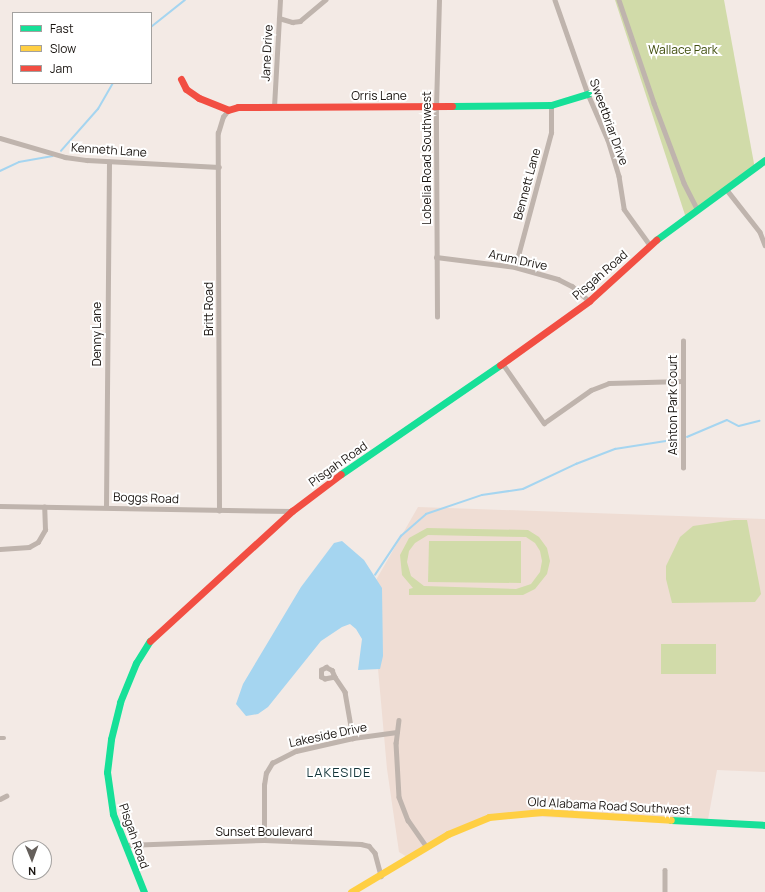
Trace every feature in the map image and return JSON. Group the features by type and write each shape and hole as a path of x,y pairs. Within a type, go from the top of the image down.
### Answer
{"street":[{"name":"Jane Drive","path":"274,107 280,0"},
{"path":"279,18 292,22 300,21 325,0"},
{"name":"Lobelia Road Southwest","path":"437,317 436,107 439,0"},
{"name":"Sweetbriar Drive","path":"555,0 588,94 608,140 619,176 624,208 650,246"},
{"path":"619,0 654,103 684,183 698,210"},
{"path":"181,79 186,89 199,98 228,110"},
{"name":"Orris Lane","path":"228,110 238,107 436,107 551,105 588,94"},
{"name":"Bennett Lane","path":"515,267 551,133 551,105"},
{"name":"Britt Road","path":"219,511 218,133 222,117 228,110"},
{"name":"Kenneth Lane","path":"0,138 65,157 109,162 219,167"},
{"name":"Pisgah Road","path":"144,892 112,814 106,772 111,739 120,702 136,663 148,643 292,511 346,470 503,364 589,301 650,246 727,190 765,160"},
{"name":"Denny Lane","path":"106,507 109,162"},
{"path":"727,190 760,232 765,245"},
{"name":"Arum Drive","path":"436,257 515,267 558,279 572,286 589,301"},
{"name":"Ashton Park Court","path":"683,341 683,468"},
{"path":"503,364 544,423 591,390 609,383 683,381"},
{"name":"Boggs Road","path":"0,506 106,507 219,511 292,511"},
{"path":"0,549 29,547 38,542 45,530 44,507"},
{"path":"335,677 342,684 347,698 353,738"},
{"path":"398,720 398,797 413,829 427,847"},
{"name":"Lakeside Drive","path":"264,840 264,785 270,766 286,754 353,738 397,732"},
{"path":"0,799 6,796"},
{"name":"Old Alabama Road Southwest","path":"351,892 470,823 489,816 528,812 765,825"},
{"name":"Sunset Boulevard","path":"126,845 264,840 361,844 372,849 375,853 380,876"},
{"path":"665,870 665,892"}],"shaded area":[{"path":"418,507 765,519 765,772 717,770 707,825 502,815 458,831 407,857 399,852 387,769 373,613 376,580"}],"green space":[{"name":"Wallace Park","path":"615,0 724,0 755,169 686,218"},
{"path":"734,520 747,520 761,594 755,602 672,603 666,579 666,566 680,537 693,526"},
{"path":"427,528 528,530 539,537 547,548 550,561 547,574 535,589 523,595 409,595 409,589 413,588 402,575 400,555 409,538","holes":["428,535 526,537 535,543 540,551 542,561 540,572 531,584 516,589 424,586 411,576 407,562 409,551 415,543"]},
{"path":"429,541 521,541 521,583 428,582"},
{"path":"661,644 716,644 716,674 661,674"}],"water":[{"path":"342,541 364,560 382,588 383,656 380,669 358,670 362,639 356,629 350,624 342,627 321,641 268,707 258,714 246,716 236,704 243,684 301,587 334,543"}],"waterway":[{"path":"152,26 185,0"},
{"path":"61,151 98,109 112,84"},
{"path":"0,171 19,162 52,156"},
{"path":"687,437 727,420 739,426 759,421"},
{"path":"375,575 401,536 426,514 482,495 523,489 576,464 615,449 678,439"}],"traffic: fast":[{"path":"452,106 551,105 588,94"},
{"path":"656,240 765,160"},
{"path":"341,474 500,365"},
{"path":"144,892 113,814 107,772 111,739 120,702 136,663 150,641"},
{"path":"671,820 765,825"}],"traffic: slow":[{"path":"351,892 448,834 489,817 542,812 671,820"}],"traffic: jam":[{"path":"181,79 186,89 199,98 228,110 238,107 452,106"},
{"path":"500,365 589,301 656,240"},
{"path":"150,641 292,511 341,474"}],"district":[{"name":"LAKESIDE","path":"339,772"}]}
